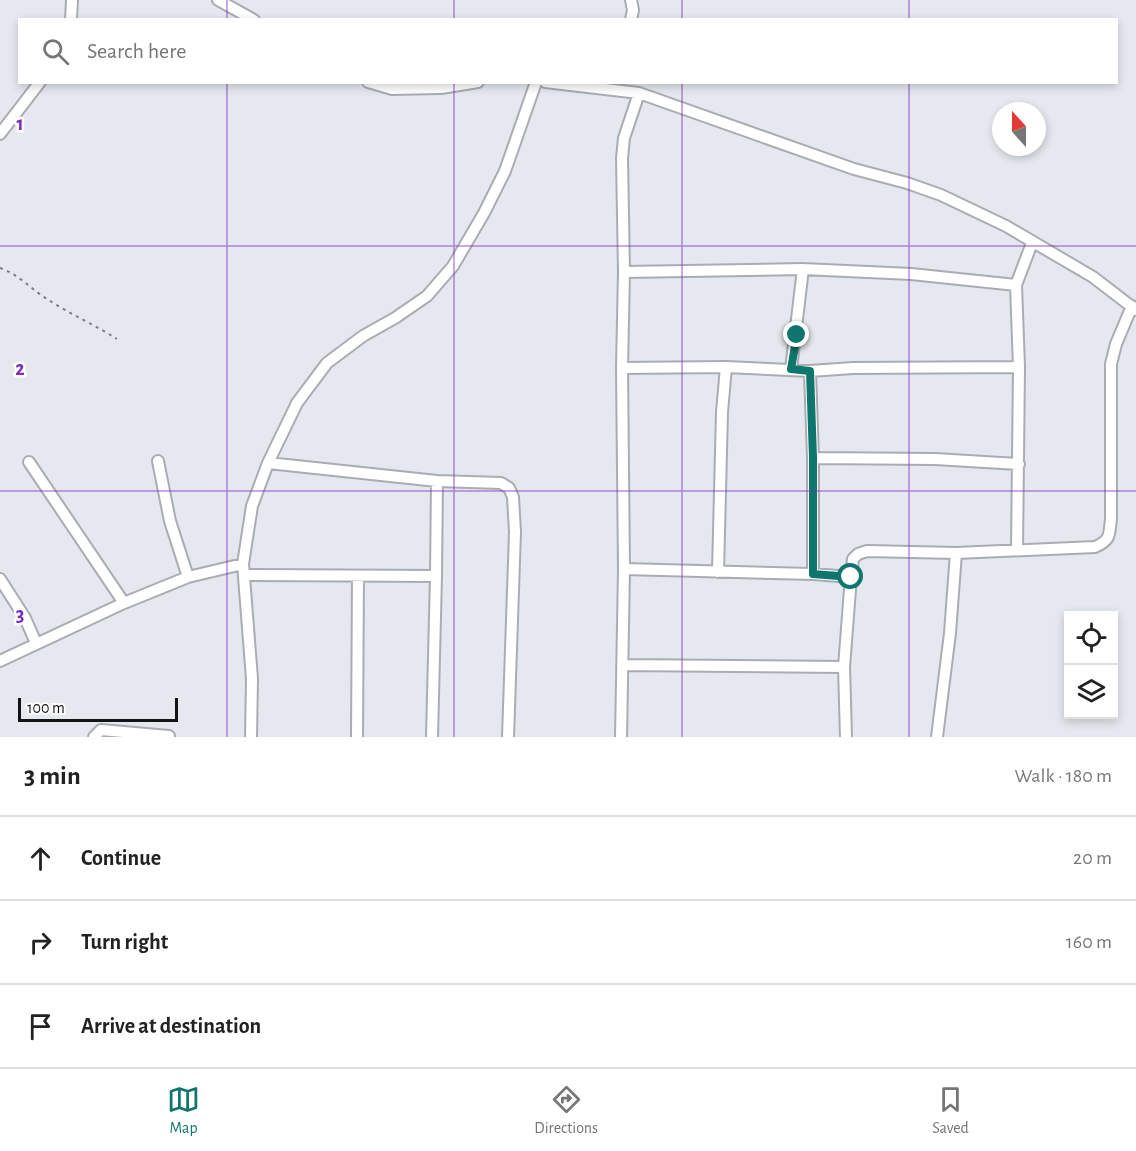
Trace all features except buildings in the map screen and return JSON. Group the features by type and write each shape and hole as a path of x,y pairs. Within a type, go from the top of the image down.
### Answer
{"street":[{"path":"71,18 72,0"},
{"path":"218,0 250,18"},
{"path":"631,0 631,18"},
{"path":"0,134 38,84"},
{"path":"375,84 392,89 441,88 466,84"},
{"path":"251,737 252,679 244,570 246,534 252,506 268,463 297,403 327,363 363,336 427,296 453,266 505,171 535,84"},
{"path":"577,84 609,86 639,93 854,169 941,195 1006,226 1093,277 1134,308 1116,345 1111,364 1109,537 1104,543 1095,547 956,553 867,551 858,554 854,559 851,577 844,667 846,737"},
{"path":"621,737 624,569 622,158 624,138 639,93"},
{"path":"1017,550 1019,367 1016,285 1032,243"},
{"path":"624,272 803,269 911,273 1016,285"},
{"path":"791,369 803,269"},
{"path":"622,368 726,366 810,371 865,368 1019,367"},
{"path":"718,572 722,412 726,366"},
{"path":"810,371 813,574"},
{"path":"813,458 935,459 1019,464"},
{"path":"158,461 170,521 188,577"},
{"path":"28,462 124,603"},
{"path":"268,463 437,481 501,483 509,488 513,497 515,532 508,737"},
{"path":"432,737 437,481"},
{"path":"937,737 950,633 956,553"},
{"path":"624,569 851,577"},
{"path":"0,661 124,603 188,577 244,570 358,576 436,576"},
{"path":"357,737 358,576"},
{"path":"0,579 25,618 36,643"},
{"path":"622,665 844,667"},
{"path":"99,734 181,737"}],"path":[{"path":"0,268 12,272 27,286 48,300 117,339"}],"route":[{"path":"797,335 791,369 810,371 813,574 851,577"}]}
